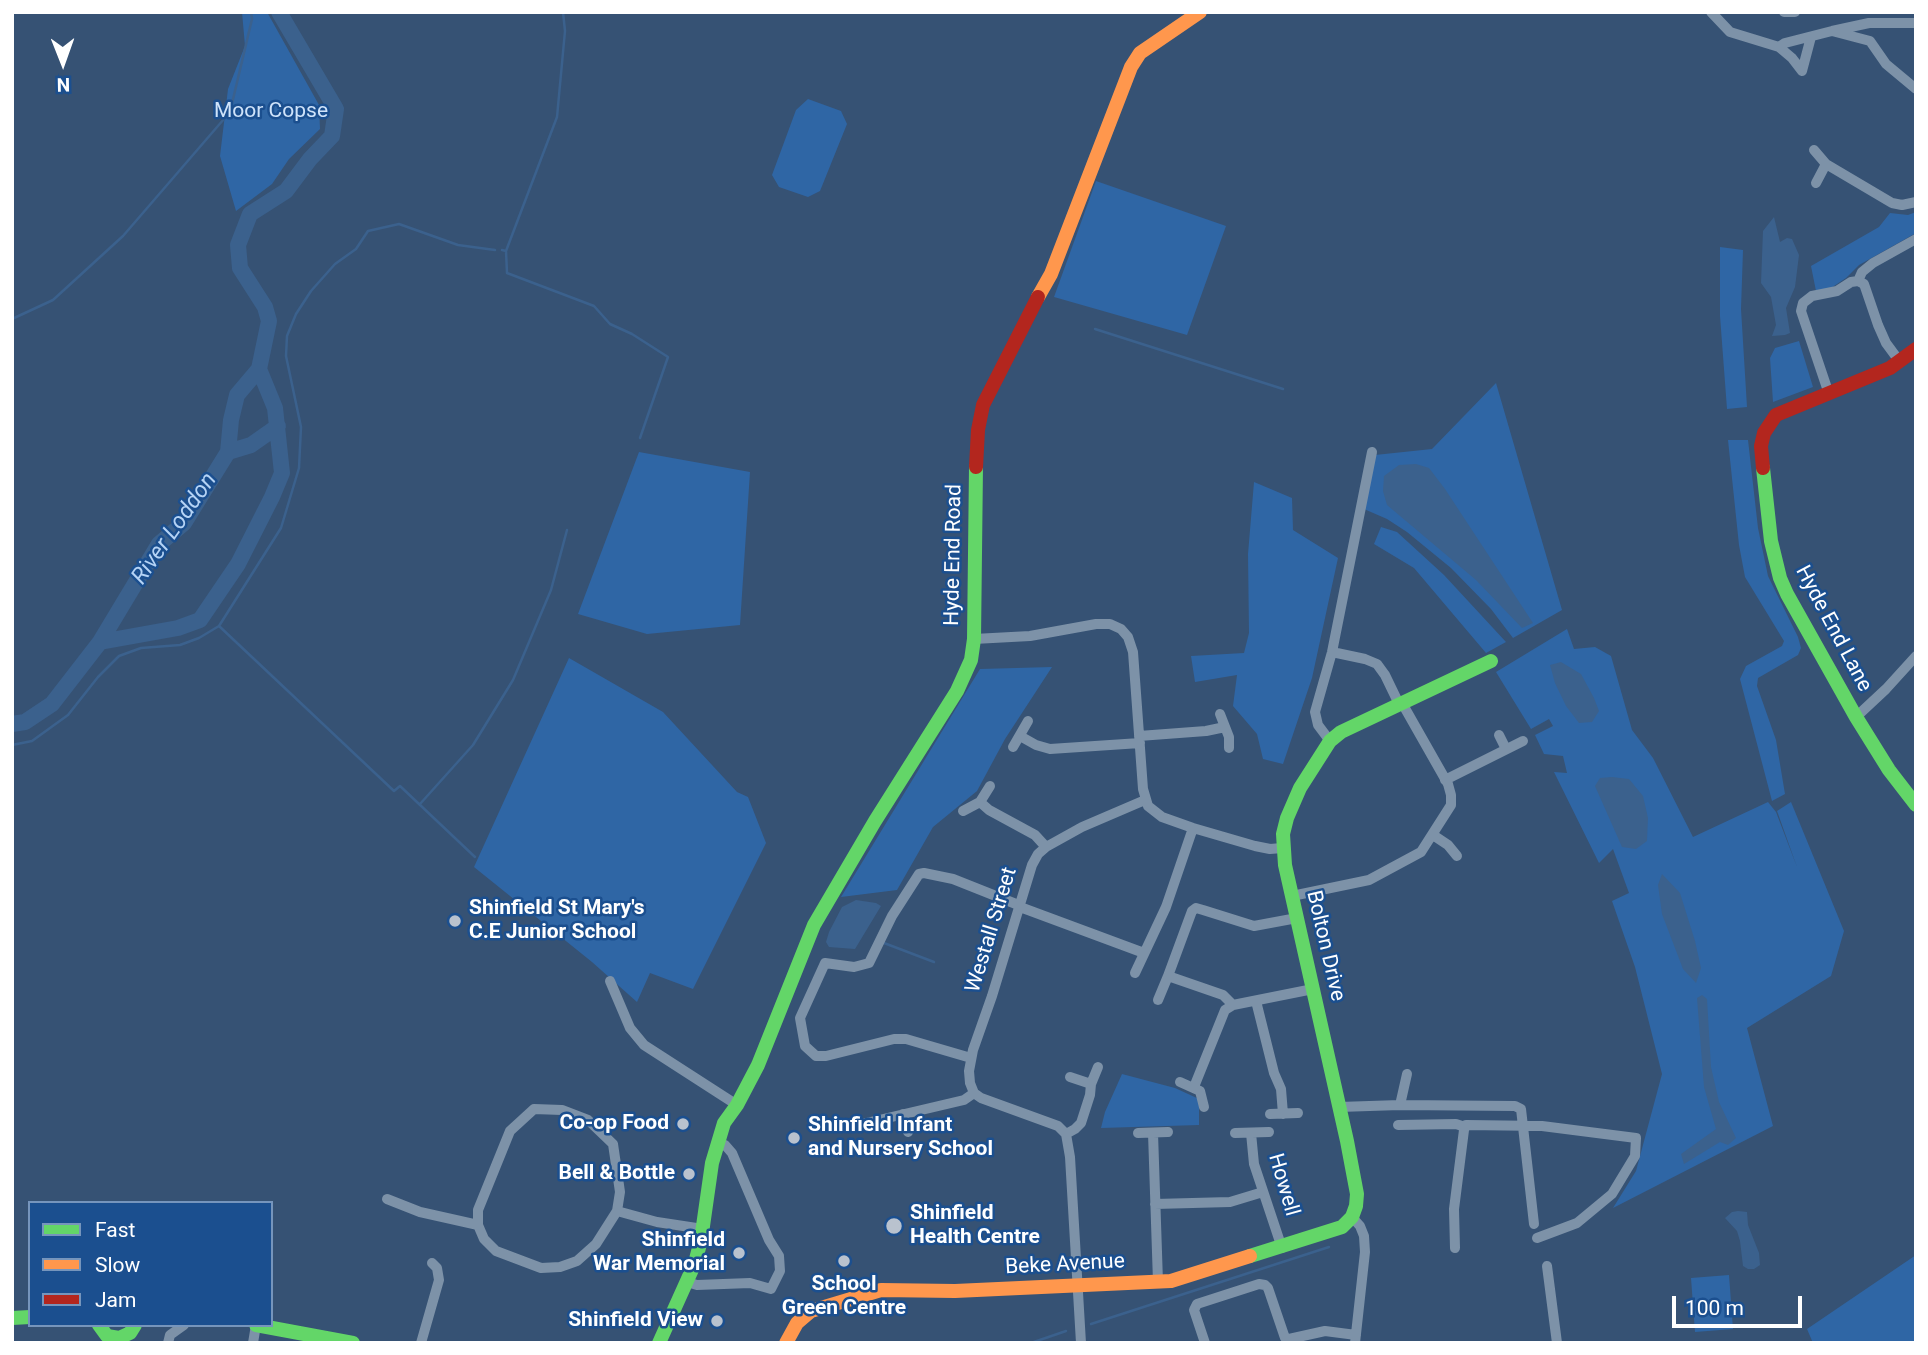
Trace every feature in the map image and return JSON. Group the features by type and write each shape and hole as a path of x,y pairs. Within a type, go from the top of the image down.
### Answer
{"street":[{"name":"Hyde End Road","path":"659,1343 695,1263 724,1123 737,1105 771,1034 814,925 875,821 957,691 971,660 974,639 978,430 983,405 1051,274 1122,86 1132,67 1147,48 1200,12"},
{"path":"1710,12 1730,32 1779,47 1793,58 1802,71 1811,37"},
{"path":"1784,12 1796,12"},
{"path":"1779,47 1784,43 1832,31 1881,22 1916,23"},
{"path":"1832,31 1870,41 1886,64 1916,89"},
{"path":"1814,150 1826,164 1892,203 1902,205 1916,202"},
{"path":"1816,183 1826,164"},
{"path":"1858,281 1862,272 1873,262 1916,239"},
{"path":"1900,362 1878,326 1864,284 1851,282 1837,291 1812,296 1803,303 1801,311 1829,394 1850,392 1900,362 1915,353"},
{"name":"Hyde End Lane","path":"1829,394 1776,415 1764,433 1761,446 1765,500 1776,563 1787,594 1856,717 1889,770 1916,804"},
{"path":"1329,741 1318,724 1315,712 1332,652 1372,452"},
{"path":"974,639 1030,636 1096,624 1110,624 1121,629 1128,637 1133,652 1145,800 1153,812 1194,828 1255,846 1282,848"},
{"path":"1292,896 1369,880 1421,852 1451,805 1451,795 1445,780 1377,664 1332,652"},
{"path":"1856,717 1886,690 1916,656"},
{"name":"Bolton Drive","path":"1356,1339 1365,1252 1364,1236 1352,1217 1357,1194 1282,848 1287,818 1300,788 1329,741 1341,732 1491,661"},
{"path":"1220,714 1229,748"},
{"path":"1013,747 1028,721"},
{"path":"1020,736 1044,748 1140,740 1225,727"},
{"path":"1499,735 1506,749"},
{"path":"1445,780 1523,741"},
{"path":"963,811 981,802 990,786"},
{"path":"981,802 989,810 1035,835 1045,847 1082,827 1145,800"},
{"path":"1135,973 1166,906 1194,828"},
{"path":"1433,835 1448,845 1457,856"},
{"name":"Westall Street","path":"974,1093 970,1083 971,1058 1032,865 1045,847"},
{"path":"971,1058 906,1039 894,1039 826,1056 816,1056 805,1046 800,1018 825,963 861,967 869,963 892,916 919,874 953,879 1144,953"},
{"path":"1158,1000 1188,918 1196,908 1254,926 1297,918"},
{"path":"1168,976 1223,995 1233,1005"},
{"path":"610,981 630,1028 644,1045 737,1105"},
{"path":"1194,1087 1225,1010 1233,1005 1313,989"},
{"path":"1256,1001 1274,1073 1281,1088 1283,1114"},
{"path":"1066,1134 1081,1123 1098,1067"},
{"path":"1400,1105 1407,1073"},
{"path":"1070,1077 1091,1084"},
{"path":"1180,1082 1200,1091 1204,1107"},
{"path":"862,1124 964,1100 974,1093 1058,1126 1066,1134 1070,1157 1082,1343"},
{"path":"1339,1107 1515,1106 1521,1109 1534,1224"},
{"path":"534,1109 562,1110 588,1120 613,1144 620,1192 617,1211 596,1244 578,1261 560,1267 541,1268 496,1251 484,1239 478,1225 478,1210 510,1131 534,1109"},
{"path":"1269,1114 1298,1113"},
{"path":"903,1114 908,1132"},
{"path":"1398,1125 1524,1125 1636,1138 1635,1156 1612,1194 1577,1223 1537,1238"},
{"path":"1455,1248 1454,1209 1465,1127"},
{"path":"1138,1133 1168,1132"},
{"name":"Howell","path":"1235,1133 1269,1132"},
{"path":"1153,1133 1158,1282"},
{"name":"Howell","path":"1251,1133 1254,1164 1282,1248"},
{"path":"687,1282 697,1285 750,1283 771,1289 780,1270 779,1256 769,1240 732,1153 718,1142"},
{"path":"1155,1204 1230,1202 1263,1192"},
{"path":"387,1199 420,1212 478,1225"},
{"path":"617,1211 657,1222 703,1229"},
{"name":"Beke Avenue","path":"786,1343 797,1323 818,1307 881,1290 955,1291 1184,1279 1342,1227 1352,1217"},
{"path":"421,1343 439,1280 437,1268 432,1263"},
{"path":"1547,1266 1556,1343"},
{"path":"1205,1343 1194,1310 1197,1304 1259,1284 1268,1288 1285,1338 1325,1331 1356,1339"},
{"path":"168,1343 170,1335 181,1327"},
{"path":"267,1327 353,1343"},
{"path":"105,1332 119,1338 131,1334"}],"green space":[{"name":"Moor Copse","path":"242,12 267,12 319,105 320,129 289,159 272,184 236,211 220,156 228,89 245,46"},
{"path":"808,99 841,111 847,124 820,191 808,197 779,187 772,175 796,110"},
{"path":"1096,181 1226,226 1187,335 1054,297"},
{"path":"1916,212 1916,233 1859,265 1831,288 1816,291 1811,266 1879,227 1890,213 1908,215"},
{"path":"1720,247 1743,250 1741,309 1747,407 1727,409 1720,316"},
{"path":"1799,341 1813,387 1773,402 1770,358 1775,348"},
{"path":"1496,383 1562,610 1513,638 1491,609 1451,568 1407,532 1364,509 1375,455 1432,449"},
{"path":"1728,440 1748,440 1758,528 1768,576 1801,648 1798,655 1758,678 1757,686 1776,740 1785,794 1772,801 1740,679 1746,666 1782,646 1784,641 1745,577"},
{"path":"639,452 750,472 740,625 647,634 578,614"},
{"path":"1254,482 1292,498 1293,530 1338,558 1312,678 1283,764 1263,759 1257,734 1233,706 1237,675 1195,682 1191,656 1244,653 1249,633 1248,554"},
{"path":"1381,527 1397,532 1444,575 1506,642 1486,653 1414,568 1374,544"},
{"path":"1567,629 1574,649 1595,647 1611,656 1632,730 1653,758 1693,837 1768,802 1776,812 1797,867 1777,811 1791,802 1844,931 1831,976 1747,1028 1773,1126 1613,1208 1636,1171 1662,1074 1635,967 1612,901 1629,893 1613,849 1599,863 1554,772 1567,773 1563,756 1544,754 1535,735 1553,726 1549,719 1531,729 1496,672"},
{"path":"569,658 663,712 737,792 748,797 766,843 693,989 650,973 637,1002 592,962 474,867"},
{"path":"1052,667 1005,739 977,791 933,827 897,890 841,897 980,669"},
{"path":"1122,1074 1175,1088 1199,1099 1199,1125 1101,1128"},
{"path":"1916,1255 1916,1343 1813,1343 1807,1329"},
{"path":"1729,1275 1733,1329 1695,1332 1691,1278"}],"shaded area":[{"path":"1774,217 1780,242 1787,238 1792,239 1799,255 1795,287 1786,308 1790,333 1772,336 1776,325 1771,297 1761,283 1763,231"},
{"path":"1416,464 1429,468 1445,489 1533,623 1522,628 1476,580 1387,505 1383,491 1384,476 1399,465"},
{"path":"1561,662 1581,674 1594,698 1599,711 1592,722 1579,723 1566,706 1550,665"},
{"path":"1600,778 1629,779 1643,796 1648,818 1647,841 1636,849 1622,847 1595,786"},
{"path":"1662,874 1680,893 1695,941 1701,968 1696,983 1683,969 1662,914 1658,885"},
{"path":"856,900 881,906 855,949 829,947 826,942 829,932 842,907"},
{"path":"1702,995 1707,999 1711,1067 1719,1102 1736,1138 1728,1145 1720,1142 1684,1164 1681,1154 1716,1129 1704,1087 1697,998"},
{"path":"1738,1211 1747,1212 1748,1225 1759,1253 1760,1265 1754,1269 1743,1266 1737,1231 1725,1218"}],"waterway":[{"path":"12,319 53,300 123,236 230,112 252,19 251,12"},
{"name":"River Loddon","path":"100,642 178,628 200,620 238,564 282,473 275,408 259,369 269,321 265,307 240,268 238,245 250,214 286,191 310,159 332,136 336,109 279,12"},
{"path":"502,250 506,251 557,117 565,31 563,12"},
{"path":"12,745 32,741 68,715 98,677 119,656 141,648 180,645 219,626 281,528 299,468 301,427 286,356 287,336 296,314 311,291 335,264 356,249 368,231 399,224 458,245 495,250"},
{"path":"506,251 507,273 594,306 610,324 632,334 668,357 640,438"},
{"path":"1095,329 1283,389"},
{"name":"River Loddon","path":"12,724 25,722 52,704 100,642 159,544 184,523 228,452 237,395 259,369"},
{"name":"River Loddon","path":"228,452 251,445 278,426"},
{"path":"420,804 473,745 513,680 551,590 567,530"},
{"path":"219,626 394,791 400,786 475,857"},
{"path":"884,943 934,962"},
{"path":"1091,1324 1329,1247"},
{"path":"1031,1343 1066,1331"}],"traffic: fast":[{"path":"659,1343 695,1263 712,1163 724,1123 737,1105 758,1065 814,925 875,821 957,691 971,660 974,639 976,467"},
{"path":"1763,468 1771,541 1787,594 1856,717 1889,770 1916,805"},
{"path":"1250,1256 1342,1227 1352,1217 1356,1206 1357,1194 1347,1141 1285,865 1283,834 1287,818 1300,788 1330,741 1341,732 1491,661"},
{"path":"12,1318 28,1317"},
{"path":"100,1327 107,1336 119,1338 130,1333 134,1327"},
{"path":"267,1327 353,1343"}],"traffic: slow":[{"path":"1038,297 1051,274 1131,67 1140,53 1200,12"},
{"path":"786,1343 797,1323 811,1311 881,1290 955,1291 1171,1281 1250,1256"}],"traffic: jam":[{"path":"976,467 978,430 983,405 1038,297"},
{"path":"1763,468 1761,446 1764,433 1776,415 1890,368 1916,349"}],"place":[{"name":"Shinfield St Mary's C.E Junior School","path":"455,921"},
{"name":"Co-op Food","path":"683,1124"},
{"name":"Shinfield Infant and Nursery School","path":"794,1138"},
{"name":"Bell & Bottle","path":"689,1174"},
{"name":"Shinfield Health Centre","path":"894,1226"},
{"name":"Shinfield War Memorial","path":"739,1253"},
{"name":"School Green Centre","path":"844,1261"},
{"name":"Shinfield View","path":"717,1321"}]}
